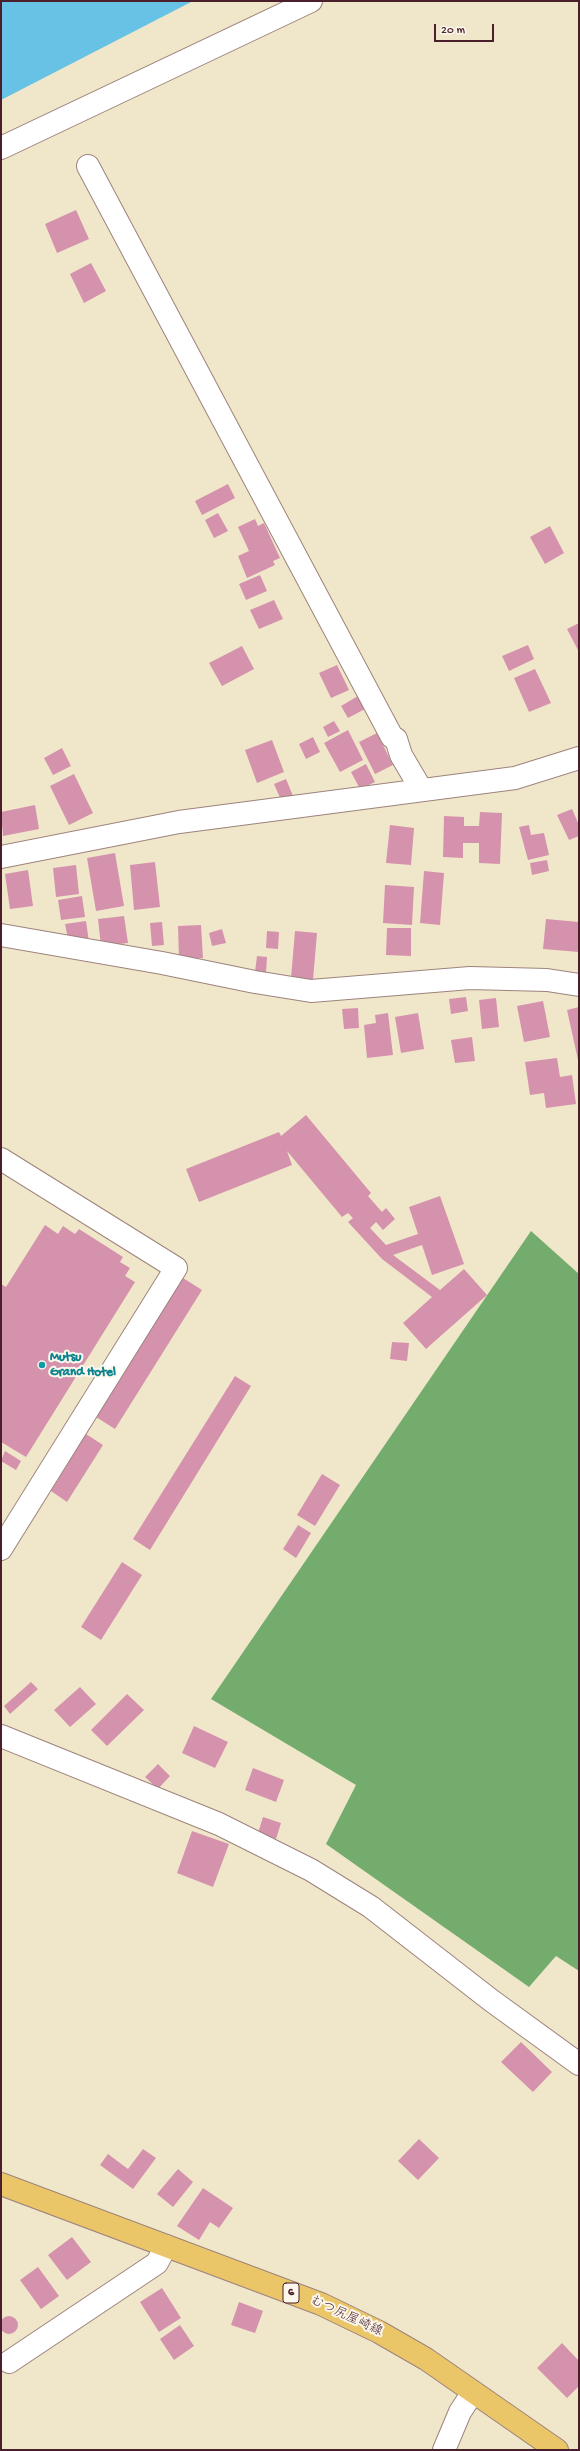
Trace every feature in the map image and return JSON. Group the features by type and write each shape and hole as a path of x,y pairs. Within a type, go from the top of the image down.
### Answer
{"main road":[{"name":"むつ尻屋崎線","path":"1,2184 322,2304 379,2332 419,2355 557,2450"}],"street":[{"path":"1,148 312,1"},
{"path":"88,166 388,730 396,739 401,755 421,789"},
{"path":"1,857 179,822 421,789 515,778 579,758"},
{"path":"1,936 311,990 470,978 547,980 579,985"},
{"path":"1,1159 176,1268 1,1549"},
{"path":"1,1736 218,1824 311,1870 371,1907 492,2001 579,2064"},
{"path":"9,2362 157,2263 166,2246"},
{"path":"444,2450 460,2412 473,2392"}],"green space":[{"path":"531,1231 579,1274 579,1971 556,1956 529,1987 326,1844 356,1785 211,1699"}],"water":[{"path":"1,1 193,1 1,100"}],"building":[{"path":"76,210 89,239 57,253 45,224"},
{"path":"91,263 106,291 84,303 70,274"},
{"path":"228,484 235,498 202,515 195,501"},
{"path":"218,513 228,531 214,538 205,520"},
{"path":"255,519 258,526 264,523 280,558 273,561 275,565 247,578 238,556 249,551 238,527"},
{"path":"550,526 564,553 545,564 530,537"},
{"path":"260,575 267,591 246,600 239,584"},
{"path":"274,600 283,619 259,629 250,610"},
{"path":"579,623 579,652 567,629"},
{"path":"528,645 534,659 509,671 502,656"},
{"path":"242,646 254,669 222,686 209,663"},
{"path":"337,665 349,690 331,698 319,673"},
{"path":"535,669 551,703 529,712 514,678"},
{"path":"358,696 365,709 348,718 341,706"},
{"path":"334,721 340,731 328,737 323,727"},
{"path":"348,730 363,760 340,772 324,743"},
{"path":"377,733 393,765 375,774 359,742"},
{"path":"313,737 320,752 306,759 299,744"},
{"path":"272,740 284,772 257,783 245,750"},
{"path":"62,748 71,766 53,775 44,758"},
{"path":"366,764 375,782 360,789 351,772"},
{"path":"74,774 93,813 69,825 50,786"},
{"path":"286,779 293,796 281,800 274,784"},
{"path":"35,805 39,829 3,836 1,812"},
{"path":"572,809 579,825 579,836 569,840 557,815"},
{"path":"480,812 502,813 500,864 479,863 479,843 463,843 463,858 443,857 444,816 464,817 464,826 479,826"},
{"path":"390,825 414,828 411,865 386,863"},
{"path":"529,825 531,835 544,833 549,855 528,860 519,827"},
{"path":"115,853 124,906 96,911 87,858"},
{"path":"547,860 549,871 532,875 530,863"},
{"path":"155,862 160,907 134,910 130,865"},
{"path":"76,865 79,894 56,897 53,868"},
{"path":"28,870 33,906 10,909 5,874"},
{"path":"424,871 444,873 440,925 420,923"},
{"path":"385,885 414,887 412,925 383,923"},
{"path":"82,896 85,917 61,920 58,900"},
{"path":"124,916 128,943 101,946 98,919"},
{"path":"546,919 579,922 579,952 543,949"},
{"path":"86,921 89,942 69,944 65,924"},
{"path":"162,922 164,945 152,946 150,923"},
{"path":"201,925 203,958 179,959 178,926"},
{"path":"387,928 411,928 411,956 386,955"},
{"path":"222,929 226,943 212,946 209,933"},
{"path":"267,931 279,932 278,949 266,948"},
{"path":"295,931 317,933 313,980 291,978"},
{"path":"257,956 267,957 266,973 255,972"},
{"path":"466,997 468,1011 451,1014 449,999"},
{"path":"496,998 499,1027 482,1029 479,1000"},
{"path":"543,1001 550,1037 524,1042 517,1006"},
{"path":"579,1007 579,1060 578,1060 567,1010"},
{"path":"358,1008 359,1028 344,1029 342,1009"},
{"path":"388,1013 393,1055 367,1058 364,1025 376,1023 375,1015"},
{"path":"418,1013 424,1049 401,1053 395,1017"},
{"path":"472,1037 475,1061 455,1063 451,1040"},
{"path":"557,1058 560,1077 572,1075 576,1104 546,1108 544,1093 530,1095 525,1062"},
{"path":"306,1115 371,1193 368,1196 382,1212 386,1208 395,1219 383,1230 376,1222 370,1228 386,1245 418,1234 409,1207 440,1196 464,1264 432,1275 422,1245 393,1255 440,1290 464,1269 487,1295 426,1349 403,1323 432,1297 382,1259 348,1222 353,1218 348,1213 342,1217 287,1151 292,1165 199,1202 186,1169 279,1132 281,1136"},
{"name":"Mutsu Grand Hotel","path":"45,1225 58,1234 63,1226 75,1234 79,1229 123,1257 120,1262 130,1268 125,1276 135,1282 26,1457 1,1442 1,1284 6,1287"},
{"path":"183,1278 202,1290 115,1429 96,1417"},
{"path":"392,1342 409,1343 407,1361 390,1359"},
{"path":"235,1376 251,1386 150,1550 133,1539"},
{"path":"86,1434 103,1445 67,1502 51,1491"},
{"path":"5,1451 21,1461 16,1470 1,1461"},
{"path":"322,1474 340,1485 315,1526 297,1515"},
{"path":"298,1525 311,1533 296,1558 283,1549"},
{"path":"122,1562 142,1575 101,1640 81,1627"},
{"path":"31,1682 38,1689 10,1714 4,1706"},
{"path":"80,1687 96,1704 70,1727 54,1710"},
{"path":"127,1694 144,1710 107,1746 91,1730"},
{"path":"194,1726 228,1742 215,1768 182,1753"},
{"path":"158,1764 170,1776 158,1789 145,1777"},
{"path":"253,1768 284,1780 276,1802 245,1790"},
{"path":"263,1817 281,1823 276,1839 258,1833"},
{"path":"192,1831 229,1844 213,1887 177,1873"},
{"path":"521,2042 552,2072 533,2092 501,2062"},
{"path":"419,2139 439,2158 418,2180 398,2161"},
{"path":"143,2149 156,2158 133,2189 100,2165 108,2154 128,2169"},
{"path":"178,2169 193,2182 173,2207 157,2194"},
{"path":"203,2188 233,2208 219,2228 210,2222 199,2240 177,2226"},
{"path":"72,2237 91,2262 67,2280 48,2255"},
{"path":"38,2267 59,2296 41,2309 20,2280"},
{"path":"162,2288 181,2318 159,2332 140,2302"},
{"path":"239,2302 263,2311 255,2333 231,2325"},
{"path":"5,2316 13,2316 18,2321 16,2332 13,2334 5,2334 0,2329 0,2321"},
{"path":"180,2325 194,2346 174,2360 160,2339"},
{"path":"562,2343 579,2361 579,2386 567,2398 537,2368"}],"place":[{"name":"Mutsu Grand Hotel","path":"42,1365"}]}
